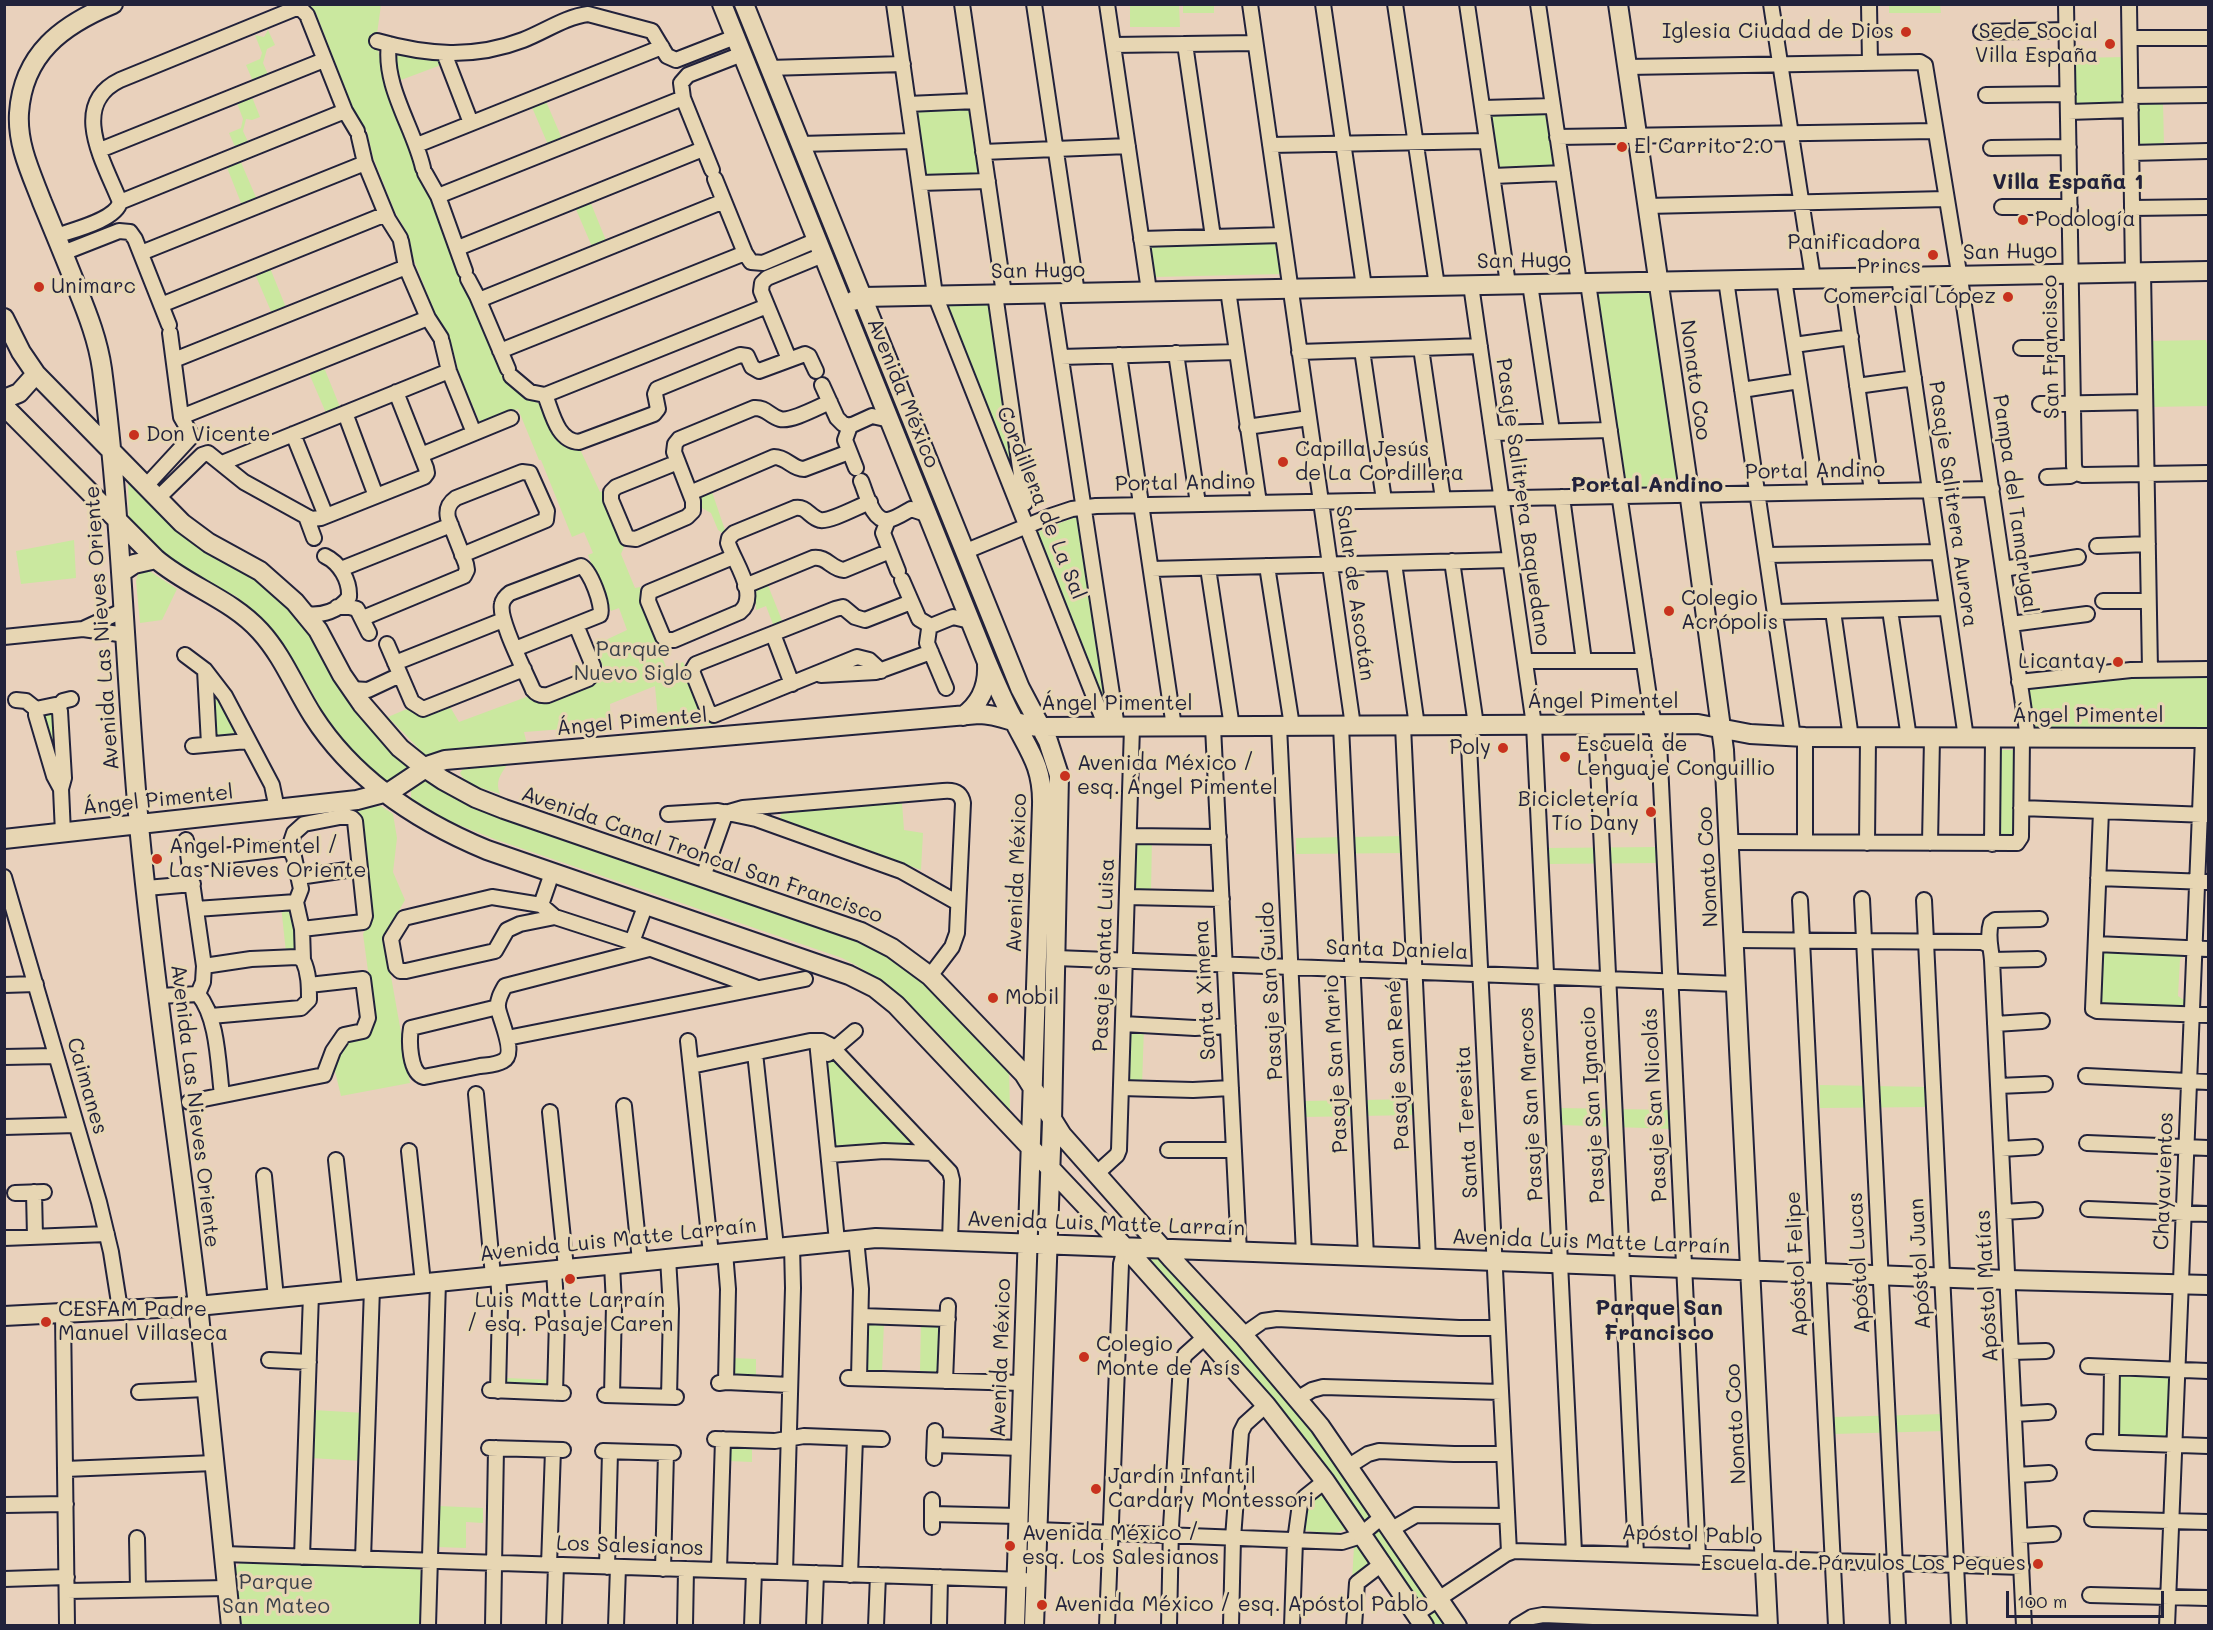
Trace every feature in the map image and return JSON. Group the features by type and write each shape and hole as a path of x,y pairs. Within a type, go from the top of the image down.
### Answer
{"street":[{"name":"Avenida Las Nieves Oriente","path":"113,4 79,19 58,33 36,61 23,88 19,118 24,154 96,339 105,396 122,572 139,824 174,1129 198,1306 231,1626"},
{"name":"Avenida México","path":"722,4 879,393 881,418 918,488 920,512 960,594 962,619 987,663 1037,763 1042,787 1015,1626"},
{"name":"Avenida México","path":"744,4 1020,688 1053,752 1060,783 1052,1121 1034,1626"},
{"name":"Cordillera de La Sal","path":"894,4 935,296 1028,526 1118,727"},
{"path":"962,4 988,181 999,294 1028,526"},
{"path":"1034,4 1077,293"},
{"path":"1107,4 1149,291"},
{"name":"Salar de Ascotán","path":"1250,4 1330,564 1347,726"},
{"path":"1323,4 1364,287"},
{"path":"1395,4 1437,286"},
{"path":"1467,4 1508,284"},
{"name":"Pasaje San Nicolás","path":"1538,4 1557,137 1610,430 1654,725 1659,742 1698,1556"},
{"name":"Nonato Coo","path":"1618,4 1689,494 1726,771 1768,1625"},
{"path":"1771,4 1813,278"},
{"path":"1627,67 1870,63 1869,4"},
{"name":"San Francisco","path":"2066,4 2074,465 2076,473"},
{"path":"2129,4 2132,208 2145,402 2150,669"},
{"path":"120,202 93,129 92,117 97,100 107,88 120,80 286,12 296,9 304,11 345,111 358,134 365,163 386,214 401,239 406,267 428,318 441,340 449,371 474,433"},
{"path":"735,37 680,60 669,58 657,36 649,29 588,14 577,16 505,46 472,52 444,53 383,43 388,70 417,145 424,171 438,196 466,275 510,373 530,392 545,395 767,306"},
{"path":"1981,32 2067,30"},
{"path":"2130,38 2208,38"},
{"path":"1113,45 1255,43"},
{"path":"1185,44 1213,237"},
{"path":"417,145 662,46"},
{"path":"444,53 471,123"},
{"path":"742,54 685,77 681,87 683,98 713,174 745,253 751,262 760,264 820,247"},
{"path":"100,150 324,60"},
{"name":"Pampa del Tamarugal","path":"1870,63 1924,63 1959,275 1992,489 2025,738 2021,837 2019,842 2014,844 1992,844"},
{"path":"769,68 903,64"},
{"path":"1986,95 2068,94"},
{"path":"2068,112 2208,95"},
{"path":"438,196 683,98"},
{"path":"908,104 976,102"},
{"path":"1483,108 1553,106"},
{"path":"60,244 113,214 120,202 345,111"},
{"path":"1557,137 1935,131"},
{"path":"800,144 914,141"},
{"path":"1270,145 1487,141"},
{"path":"983,152 1128,146"},
{"path":"1991,148 2069,147"},
{"path":"458,248 704,149"},
{"path":"2131,153 2208,151"},
{"path":"141,253 365,163"},
{"path":"1492,176 1563,173"},
{"path":"920,183 988,181"},
{"path":"1647,206 1946,199"},
{"path":"479,300 724,201"},
{"path":"2002,207 2070,207"},
{"path":"2132,208 2208,207"},
{"path":"161,305 386,214"},
{"path":"60,244 123,230 133,236 161,305 169,329 182,422 192,434 192,439 151,493"},
{"path":"1142,238 1283,235"},
{"path":"789,359 761,288 764,280 820,247"},
{"path":"500,351 745,253"},
{"path":"174,360 406,267"},
{"name":"San Hugo","path":"843,306 862,297 2208,271"},
{"name":"Pasaje Salitrera Aurora","path":"1899,277 1966,738"},
{"path":"1842,278 1872,491"},
{"path":"1784,279 1816,492"},
{"path":"1726,280 1775,612 1799,737 1805,842"},
{"path":"1530,284 1552,431"},
{"name":"Pasaje Salitrera Baquedano","path":"1471,285 1534,725"},
{"path":"1228,290 1258,503"},
{"path":"1051,293 1118,727"},
{"name":"Avenida Canal Troncal San Francisco","path":"4,318 21,352 36,374 151,493 195,533 272,580 306,614 327,617 360,694 389,737 425,768 462,791 504,809 861,932 892,948 930,976 1024,1074 1052,1121 1096,1174 1243,1335 1320,1426 1388,1522 1457,1626"},
{"path":"181,417 428,318"},
{"path":"1794,345 1851,337"},
{"path":"1299,352 1480,346"},
{"path":"1421,348 1443,499"},
{"path":"2020,348 2072,348"},
{"path":"1362,350 1384,500"},
{"path":"1061,357 1237,352"},
{"path":"1176,353 1198,504"},
{"path":"545,395 563,436 570,441 579,442 654,414 658,409 655,394 657,389 729,359 745,355 752,367 759,370 803,354 807,355 816,371"},
{"path":"1119,355 1174,727"},
{"path":"222,463 449,371"},
{"path":"4,399 19,393 36,374"},
{"path":"1857,386 1914,378"},
{"path":"1742,390 1799,381"},
{"path":"822,385 839,422 850,426 881,418"},
{"path":"151,493 202,454 211,454 244,482 307,519 326,516 424,477 427,471 396,392"},
{"path":"70,408 87,410 99,403 105,396"},
{"path":"678,462 613,489 610,495 611,500 625,536 633,540 687,518 694,508 674,448 679,439 750,410 762,408 777,418 786,419 830,402"},
{"path":"2040,404 2145,402"},
{"path":"4,406 156,559 175,574 227,603 261,631 276,651 324,732 350,763 384,793 422,819 465,841 552,873 827,966 875,988 918,1026 1125,1248 1266,1405 1325,1481 1420,1620 1439,1599 1509,1552"},
{"path":"345,413 376,496"},
{"path":"421,455 511,418"},
{"path":"1247,427 1309,418"},
{"path":"850,426 845,440 876,515 888,520 920,512"},
{"path":"1492,433 1610,430"},
{"path":"293,434 326,516"},
{"path":"690,493 774,457 804,469 849,452"},
{"path":"363,618 462,578 467,567 462,555 451,525 447,510 450,503 456,498 522,472 532,475 547,511 546,520 462,555"},
{"path":"2047,477 2070,476 2076,473 2083,476 2208,473"},
{"name":"Portal Andino","path":"964,552 1061,512 1083,507 1992,489"},
{"path":"1562,497 1584,661"},
{"path":"733,557 649,592 648,601 662,636 668,640 674,640 740,612 748,603 745,586 728,543 729,537 734,533 795,508 804,508 815,517 824,520 870,502"},
{"path":"307,519 314,538"},
{"path":"888,520 884,533 919,620 931,626 962,619"},
{"path":"341,568 451,525"},
{"path":"2097,546 2148,544"},
{"path":"745,586 813,558 824,558 837,569 844,570 890,551"},
{"path":"1767,555 1939,552"},
{"path":"325,556 341,568 349,595 347,600 327,617"},
{"path":"2003,568 2078,557"},
{"path":"122,572 135,564 156,559"},
{"path":"1151,569 1510,560"},
{"name":"Santa Teresita","path":"1452,561 1472,725 1480,974 1509,1552"},
{"name":"Pasaje San René","path":"1394,562 1410,726 1414,972 1428,1259"},
{"path":"515,649 576,625 597,617 602,610 588,572 581,566 507,595 502,604 503,620 515,649 533,690 542,696 591,677 593,666 576,625"},
{"name":"Pasaje San Guido","path":"1267,566 1285,726 1290,967 1304,1254"},
{"name":"Santa Ximena","path":"1208,568 1222,727 1219,837 1239,1252"},
{"path":"2103,601 2148,601"},
{"path":"911,602 865,620 839,608 696,664 692,668 693,674 708,711 712,715 813,675 881,671 931,652"},
{"path":"327,617 354,608 359,611 369,633"},
{"path":"1775,612 1947,609"},
{"path":"83,629 124,610"},
{"path":"1890,610 1909,738"},
{"path":"1833,611 1859,738 1867,843"},
{"path":"2011,624 2088,614"},
{"path":"360,694 398,669 503,620"},
{"path":"931,626 927,638 945,688"},
{"path":"4,637 83,629 126,635"},
{"path":"772,634 792,684"},
{"path":"387,644 412,702 423,709 524,669"},
{"path":"185,656 205,670 225,696 272,785 277,809"},
{"path":"1525,661 1644,661"},
{"path":"963,716 976,704 984,689 987,663"},
{"path":"2019,682 2150,669 2208,669"},
{"path":"205,670 209,744"},
{"path":"63,833 61,789 64,778 58,707 63,701 71,699"},
{"path":"16,700 26,701 36,709"},
{"path":"36,709 52,705 58,707"},
{"path":"36,709 54,776 61,789"},
{"name":"Ángel Pimentel","path":"4,839 357,800 384,793 399,786 425,768 453,759 987,714 1041,728 1698,724 1750,734 1799,737 2206,738"},
{"name":"Pasaje San Marcos","path":"1534,725 1574,1552"},
{"name":"Pasaje San Ignacio","path":"1596,725 1636,1554"},
{"name":"Pasaje San Mario","path":"1347,726 1353,969 1366,1256"},
{"name":"Pasaje Santa Luisa","path":"1096,1174 1118,1153 1129,836 1118,727"},
{"path":"1930,843 1932,738"},
{"path":"1730,842 1992,844 1993,738"},
{"name":"Chayavientos","path":"2167,1626 2192,1015 2202,949 2206,738"},
{"path":"193,746 247,741"},
{"path":"668,814 728,812 743,808 943,791 959,794 963,803 957,933 954,943 930,976"},
{"path":"2021,808 2204,815"},
{"path":"2101,811 2094,1011 2208,1015"},
{"path":"703,877 728,812"},
{"path":"728,812 762,821 890,867 912,876 958,903"},
{"path":"211,1016 301,1008 309,1000 307,970 303,960 302,929 296,902 301,889 294,857 289,848 294,833 304,824 345,816 352,818 355,821 360,868 365,916 363,922 302,929"},
{"path":"1129,836 1219,837"},
{"path":"186,840 204,966 203,981 198,994"},
{"path":"190,860 289,848"},
{"path":"299,877 360,868"},
{"path":"541,905 552,873"},
{"name":"Caimanes","path":"4,877 9,911 36,984 106,1234 120,1309"},
{"path":"2098,878 2203,881"},
{"path":"146,888 193,884"},
{"path":"555,917 520,924 507,930 495,951 406,971 400,971 396,967 391,939 404,918 492,897 541,905 555,917 627,940 755,987"},
{"path":"1127,897 1222,899"},
{"name":"Apóstol Lucas","path":"1862,899 1898,1626"},
{"name":"Apóstol Felipe","path":"1800,900 1836,1626"},
{"name":"Apóstol Juan","path":"1924,900 1959,1626"},
{"path":"519,901 520,924"},
{"path":"196,909 296,902"},
{"path":"619,958 646,904"},
{"path":"1735,940 1982,942 1989,945 1989,926 1992,921 2040,919"},
{"path":"2096,944 2202,949"},
{"name":"Apóstol Matías","path":"1989,945 1992,960 2025,1626"},
{"path":"498,1007 411,1028 415,1070 419,1076 424,1077 501,1062 506,1058 507,1038 498,1007 499,997 505,986 649,949"},
{"path":"204,966 289,956 303,960"},
{"name":"Santa Daniela","path":"1056,958 1737,984"},
{"path":"1992,960 2038,959"},
{"path":"709,969 712,996"},
{"path":"189,1102 324,1075 333,1051 344,1035 363,1030 368,1018 363,979 309,985"},
{"path":"507,1038 755,987 805,979"},
{"path":"4,985 36,984"},
{"path":"159,996 198,994"},
{"path":"198,994 205,1002 211,1016 222,1095"},
{"path":"1995,1024 2042,1021"},
{"path":"1123,1024 1195,1028 1228,1026"},
{"path":"819,1061 855,1031"},
{"path":"688,1041 718,1253 728,1289 721,1382 790,1385"},
{"path":"817,1041 837,1241"},
{"path":"691,1066 817,1041 826,1042 951,1176 950,1241"},
{"path":"755,1053 784,1246 790,1385 785,1572"},
{"path":"4,1057 56,1056"},
{"path":"2086,1076 2208,1082"},
{"path":"1998,1086 2045,1084"},
{"path":"1121,1088 1193,1090 1231,1088"},
{"path":"476,1095 500,1305 494,1391 560,1393 557,1320 560,1269 550,1112"},
{"path":"624,1106 640,1261"},
{"path":"4,1127 76,1125"},
{"path":"2087,1143 2208,1148"},
{"path":"2001,1149 2036,1147"},
{"path":"1168,1150 1234,1150"},
{"path":"409,1151 430,1282 428,1626"},
{"path":"829,1155 884,1151 932,1153"},
{"path":"336,1160 350,1290"},
{"path":"264,1176 276,1298"},
{"path":"15,1193 39,1192 35,1237"},
{"path":"2088,1209 2208,1214"},
{"path":"2004,1212 2035,1210"},
{"path":"1090,1246 1097,1238 1101,1222"},
{"path":"4,1238 106,1234"},
{"path":"856,1239 861,1316 853,1378 1023,1383"},
{"name":"Avenida Luis Matte Larraín","path":"4,1316 198,1306 856,1239 2008,1280 2208,1285"},
{"path":"1107,1626 1121,1264 1125,1248"},
{"path":"612,1264 614,1316 607,1395 673,1397 668,1258"},
{"path":"363,1559 372,1288"},
{"path":"302,1557 311,1294"},
{"path":"861,1316 948,1313 945,1381"},
{"path":"63,1314 67,1626"},
{"path":"1243,1335 1263,1321 1277,1319 1497,1328"},
{"path":"1169,1626 1171,1536 1182,1362 1185,1356 1205,1337"},
{"path":"2011,1352 2046,1351"},
{"path":"268,1360 309,1362"},
{"path":"2088,1366 2208,1371"},
{"path":"2111,1442 2112,1367"},
{"path":"1297,1399 1312,1390 1323,1388 1501,1392"},
{"path":"139,1392 206,1389"},
{"path":"1231,1626 1233,1538 1241,1432 1248,1421 1266,1405"},
{"path":"2014,1414 2048,1412"},
{"path":"719,1570 719,1439 775,1441 804,1436 882,1439"},
{"path":"850,1575 855,1438"},
{"path":"2094,1442 2208,1446"},
{"path":"935,1444 1021,1448"},
{"path":"493,1626 493,1448 558,1450 553,1565 554,1626"},
{"path":"616,1626 606,1451 671,1453 663,1569"},
{"path":"1349,1466 1368,1454 1379,1451 1504,1454"},
{"path":"65,1469 214,1463"},
{"path":"2017,1475 2049,1473"},
{"path":"1292,1626 1295,1541 1301,1501 1325,1481"},
{"path":"4,1505 66,1504"},
{"path":"932,1514 1019,1516"},
{"path":"1037,1530 1342,1542 1388,1522 1416,1515 1507,1516"},
{"path":"2092,1519 2208,1522"},
{"path":"2020,1536 2053,1534"},
{"path":"136,1538 138,1589"},
{"name":"Apóstol Pablo","path":"1509,1552 1520,1550 2022,1567"},
{"name":"Los Salesianos","path":"223,1554 1036,1581"},
{"path":"1354,1626 1357,1583 1383,1563"},
{"path":"685,1626 686,1569"},
{"path":"753,1626 754,1571"},
{"path":"814,1626 816,1573"},
{"path":"876,1626 878,1575"},
{"path":"939,1626 940,1577"},
{"path":"4,1579 138,1589 227,1588"},
{"path":"2090,1594 2208,1598"},
{"path":"1517,1626 1532,1617 1543,1615 1768,1625"}],"green space":[{"path":"1940,4 1941,13 1889,13 1889,5"},
{"name":"Parque Nuevo Siglo","path":"310,5 381,5 376,41 382,67 418,173 436,206 503,375 509,386 546,408 578,445 600,492 603,491 624,547 621,554 635,588 640,587 663,647 659,650 667,669 683,662 709,719 717,724 659,730 655,686 610,704 611,723 604,726 524,732 527,744 426,756 388,717 409,708 416,712 449,705 459,722 529,696 550,698 597,681 604,670 595,645 627,630 619,608 611,611 588,555 593,553 584,532 572,537 518,409 480,423 459,373 449,336 436,315 413,258 409,236 395,212 373,157 367,131 354,111 316,13"},
{"path":"1130,5 1179,5 1180,27 1130,27"},
{"path":"1183,5 1214,5 1214,13 1183,13"},
{"path":"268,30 275,45 267,49 263,63 270,79 255,86 246,65 260,59 262,53 255,35 264,37"},
{"path":"403,54 439,59 441,65 401,80 395,58"},
{"path":"2125,57 2124,107 2076,108 2074,58"},
{"path":"252,97 260,117 252,120 246,119 243,131 249,144 236,149 229,133 241,128 243,119 237,103"},
{"path":"545,99 563,141 549,147 531,105"},
{"path":"2136,100 2163,100 2164,147 2137,147"},
{"path":"970,107 982,175 927,179 915,109"},
{"path":"1546,110 1550,113 1558,169 1500,172 1495,168 1488,115 1490,111"},
{"path":"240,160 258,202 243,208 226,165"},
{"path":"590,201 607,243 593,249 575,207"},
{"path":"1280,238 1284,274 1154,277 1149,241"},
{"path":"270,268 287,310 273,316 255,274"},
{"path":"1652,293 1679,488 1623,489 1593,294"},
{"path":"940,300 990,300 1018,491"},
{"path":"2206,340 2208,344 2208,406 2150,407 2147,341"},
{"path":"323,365 340,407 326,413 308,371"},
{"path":"128,480 231,562 287,599 407,760 409,769 397,780 386,783 372,773 332,732 309,686 266,623 236,596 197,578 172,563 129,525"},
{"path":"711,489 727,536 718,530 711,513 702,508 701,495"},
{"path":"1083,514 1109,707 1104,708 1032,534"},
{"path":"74,540 76,578 21,584 16,551"},
{"path":"145,568 177,589 162,620 140,623 136,581 139,571"},
{"path":"767,583 783,623 774,627 766,606 756,610 757,590"},
{"path":"2208,674 2208,733 2030,733 2024,686 2114,677"},
{"path":"208,680 222,699 239,737 213,739"},
{"path":"53,709 60,774 39,713"},
{"path":"1998,750 2020,750 2016,840 1997,839"},
{"path":"507,765 499,779 500,794 472,784 460,773 464,767"},
{"path":"426,780 497,817 832,929 881,949 922,979 1009,1067 1010,1113 911,1006 866,971 842,958 494,839 444,819 411,798 411,789"},
{"path":"902,803 904,830 923,833 921,870 780,819 781,813"},
{"path":"381,806 393,814 397,838 393,872 405,900 384,937 410,1083 341,1096 333,1063 337,1051 374,1015 363,934 370,920 357,809"},
{"path":"1405,836 1405,853 1296,854 1296,838"},
{"path":"1152,838 1151,893 1131,892 1130,841"},
{"path":"1658,847 1658,863 1549,864 1548,848"},
{"path":"281,906 294,906 302,951 286,952"},
{"path":"2100,947 2189,953 2180,959 2178,996 2187,1002 2186,1007 2097,1007"},
{"path":"1144,1027 1142,1085 1128,1084 1126,1029"},
{"path":"837,1060 917,1147 834,1150 828,1062"},
{"path":"1820,1085 1930,1087 1930,1107 1820,1108"},
{"path":"1414,1099 1414,1115 1305,1117 1304,1101"},
{"path":"1561,1108 1672,1110 1671,1129 1562,1125"},
{"path":"1164,1257 1328,1445 1449,1625 1432,1625 1143,1261"},
{"path":"921,1321 943,1321 941,1373 920,1371"},
{"path":"866,1322 884,1322 882,1372 864,1371"},
{"path":"732,1358 756,1359 756,1378 732,1377"},
{"path":"2115,1372 2170,1373 2168,1440 2113,1438"},
{"path":"506,1378 552,1380 552,1388 505,1386"},
{"path":"313,1410 365,1413 362,1461 310,1458"},
{"path":"1944,1414 1945,1431 1833,1434 1833,1417"},
{"path":"728,1443 752,1444 752,1462 728,1461"},
{"path":"1321,1486 1349,1527 1344,1530 1327,1533 1302,1530 1305,1499"},
{"path":"439,1506 483,1508 483,1523 466,1522 466,1548 438,1547"},
{"path":"1359,1540 1374,1563 1352,1580 1354,1547 1349,1546"},
{"name":"Parque San Mateo","path":"240,1563 418,1569 423,1573 422,1625 242,1625 236,1568"}],"place":[{"name":"Iglesia Ciudad de Dios","path":"1906,32"},
{"name":"Sede Social Villa España","path":"2110,44"},
{"name":"El Carrito 2.0","path":"1622,147"},
{"name":"Podología","path":"2023,220"},
{"name":"Panificadora Princs","path":"1933,255"},
{"name":"Unimarc","path":"39,287"},
{"name":"Comercial López","path":"2008,297"},
{"name":"Don Vicente","path":"134,435"},
{"name":"Capilla Jesús de La Cordillera","path":"1283,462"},
{"name":"Colegio Acrópolis","path":"1669,611"},
{"name":"Licantay","path":"2118,662"},
{"name":"Poly","path":"1503,748"},
{"name":"Escuela de Lenguaje Conguillio","path":"1565,757"},
{"name":"Avenida México / esq. Ángel Pimentel","path":"1065,776"},
{"name":"Bicicletería Tío Dany","path":"1651,812"},
{"name":"Angel Pimentel / Las Nieves Oriente","path":"157,859"},
{"name":"Mobil","path":"993,998"},
{"name":"Luis Matte Larraín / esq. Pasaje Caren","path":"570,1279"},
{"name":"CESFAM Padre Manuel Villaseca","path":"46,1322"},
{"name":"Colegio Monte de Asís","path":"1084,1357"},
{"name":"Jardín Infantil Cardary Montessori","path":"1096,1489"},
{"name":"Avenida México / esq. Los Salesianos","path":"1010,1546"},
{"name":"Escuela de Párvulos Los Peques","path":"2038,1564"},
{"name":"Avenida México / esq. Apóstol Pablo","path":"1042,1605"}],"district":[{"name":"Villa España 1","path":"2068,182"},
{"name":"Portal Andino","path":"1647,485"},
{"name":"Parque San Francisco","path":"1659,1320"}]}
